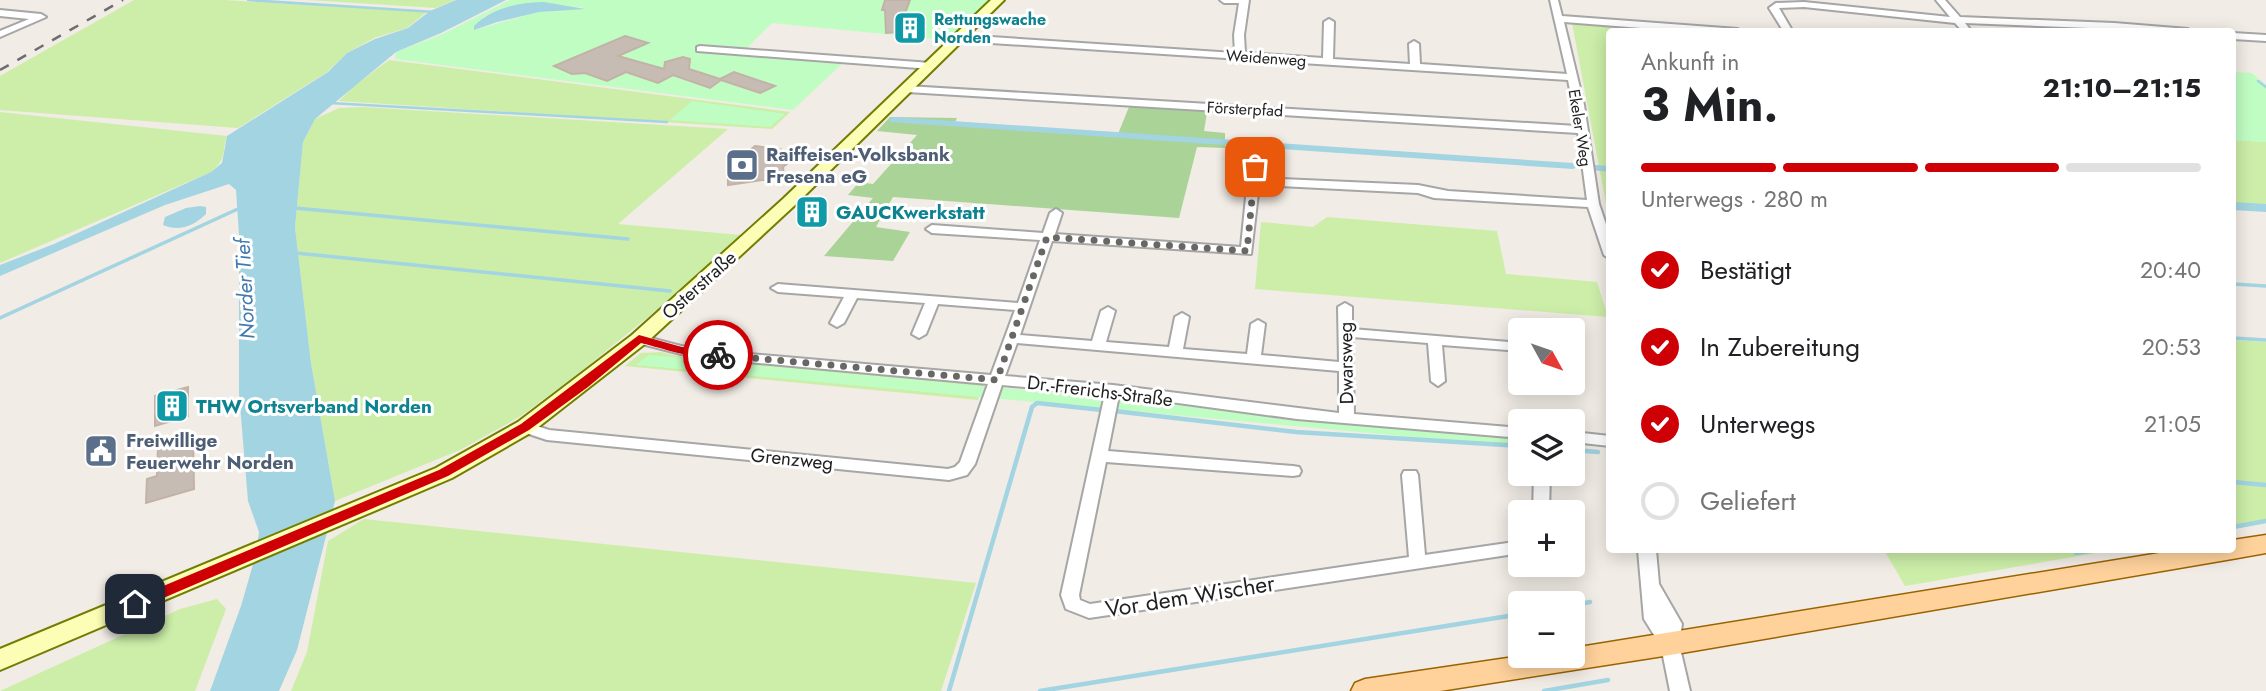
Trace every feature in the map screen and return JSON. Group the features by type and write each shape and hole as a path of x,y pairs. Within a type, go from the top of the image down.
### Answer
{"main road":[{"path":"2236,549 2266,544"},
{"path":"1365,691 1670,644 2209,553"}],"street":[{"name":"Osterstraße","path":"0,660 444,473 525,427 639,339 780,211 999,0"},
{"path":"1224,0 1244,1 1239,35 1240,56"},
{"name":"Ekeler Weg","path":"1554,0 1572,76 1593,204 1606,243"},
{"path":"1940,0 1964,28"},
{"path":"1786,28 1774,8 1776,6 2031,24 2072,23 2136,28"},
{"path":"0,13 41,17 0,34"},
{"path":"1559,19 1683,28"},
{"path":"1328,62 1329,22"},
{"path":"2236,36 2266,38"},
{"name":"Weidenweg","path":"960,37 1572,76"},
{"path":"1414,44 1415,67"},
{"path":"700,49 931,66"},
{"name":"Försterpfad","path":"907,89 1582,130"},
{"path":"932,229 1247,251 1255,167"},
{"path":"1255,181 1593,204"},
{"name":"Grenzweg","path":"525,427 547,435 949,475 961,471 967,464 1056,213"},
{"path":"778,288 1022,307"},
{"path":"837,323 852,295"},
{"path":"919,334 933,301"},
{"name":"Dwarsweg","path":"1345,307 1347,418"},
{"path":"1098,345 1108,311"},
{"path":"1175,353 1182,317"},
{"path":"1254,359 1258,324"},
{"path":"1344,332 1508,346"},
{"path":"1012,338 1345,367"},
{"name":"Dr.-Frerichs-Straße","path":"639,339 681,350 715,355 1113,390 1203,403 1508,432"},
{"path":"1435,341 1438,381"},
{"name":"Vor dem Wischer","path":"1113,390 1070,595 1072,604 1080,609 1089,611 1508,549"},
{"path":"1585,439 1606,441"},
{"path":"1101,456 1293,471"},
{"path":"1410,475 1415,552 1419,562"},
{"path":"1647,553 1653,619 1670,644 1680,691"}],"green space":[{"path":"134,0 224,0 427,12 407,28 374,38 347,53 327,72 238,128 0,110 0,76"},
{"path":"309,0 455,0 436,8"},
{"path":"510,0 988,0 946,40 772,23 747,48 845,61 793,110 395,59 396,52 443,34","holes":["524,3 585,8 539,12 474,30 477,23 490,14"]},
{"path":"1572,23 1659,28 1606,28 1606,204"},
{"path":"389,60 790,112 772,129 339,101"},
{"path":"2236,72 2252,73 2266,85 2266,142 2236,140"},
{"path":"692,101 785,114 770,127 670,120"},
{"path":"1131,102 1208,106 1204,131 1225,133 1225,148 1197,147 1179,218 893,197 876,227 910,232 893,261 824,256 873,198 848,195 859,182 873,184 917,135 877,131 890,117 957,118 954,124 1118,134"},
{"path":"362,107 728,129 618,224 741,235 659,308 521,416 460,450 335,501 311,363 295,227 303,142 315,119 339,108"},
{"path":"0,112 227,136 222,158 211,172 0,263"},
{"path":"2236,140 2266,142 2266,205 2236,203"},
{"path":"1327,217 1497,231 1506,274 1597,282 1606,317 1255,289 1261,222 1313,227"},
{"path":"2236,340 2266,342 2266,523 2236,528"},
{"path":"661,352 687,358 983,384 978,400 625,366 641,353"},
{"path":"649,355 1508,435 1508,446 636,365"},
{"path":"364,519 976,583 941,691 291,691 307,652 328,541"},
{"path":"1886,553 2097,553 1905,586"},
{"path":"217,599 226,609 195,691 0,691 180,609"}],"water":[{"name":"Norder Tief","path":"456,0 506,0 396,52 315,119 303,142 295,227 311,363 335,501 297,650 279,691 210,691 241,606 256,554 259,532 248,501 239,393 239,235 236,190 229,184 165,205 0,276 0,265 54,244 211,172 222,163 227,136 328,72 347,53 375,39 408,28 430,11"},
{"path":"544,2 585,9 539,12 474,30 474,26 497,10 525,3"},
{"path":"206,207 206,214 191,225 175,228 163,225 165,217 186,208"}],"building":[{"path":"885,0 910,0 898,32 886,33 885,10 882,10"},
{"path":"625,36 648,43 618,56 664,69 665,62 683,57 690,59 689,69 720,79 734,72 775,86 760,93 721,80 710,88 673,75 658,83 626,72 607,81 585,73 572,74 554,66"},
{"name":"Raiffeisen-Volksbank Fresena eG","path":"755,146 791,151 784,158 793,159 783,167 784,177 728,185 728,168"},
{"name":"THW Ortsverband Norden","path":"188,387 188,416 155,426 155,396"},
{"name":"Freiwillige Feuerwehr Norden","path":"193,437 194,489 146,503 147,479 157,476 158,447"}],"waterway":[{"path":"248,0 435,12"},
{"path":"2258,81 2266,87"},
{"path":"330,103 667,122"},
{"path":"894,120 1573,166"},
{"path":"1595,168 1606,169"},
{"path":"2236,206 2266,208"},
{"path":"0,318 240,208"},
{"path":"295,208 628,239"},
{"path":"296,253 670,291"},
{"path":"2236,284 2266,286"},
{"path":"2236,338 2266,340"},
{"path":"949,691 1032,407 1037,403 1102,410"},
{"path":"1114,411 1296,432 1508,445"},
{"path":"1585,451 1598,452"},
{"path":"2236,482 2266,485"},
{"path":"2236,526 2266,521"},
{"path":"1585,603 1590,602"},
{"path":"1040,691 1508,616"},
{"path":"1544,691 1608,680"}],"railway":[{"path":"0,70 123,0"}],"way so far":[{"path":"718,355 997,380 1047,237 1247,251 1255,167"}],"place":[{"name":"Rettungswache Norden","path":"910,28"},
{"name":"Raiffeisen-Volksbank Fresena eG","path":"742,165"},
{"name":"GAUCKwerkstatt","path":"812,212"},
{"name":"THW Ortsverband Norden","path":"172,406"},
{"name":"Freiwillige Feuerwehr Norden","path":"101,451"}],"route":[{"path":"135,604 444,473 525,427 639,339 681,350 718,355"}]}
